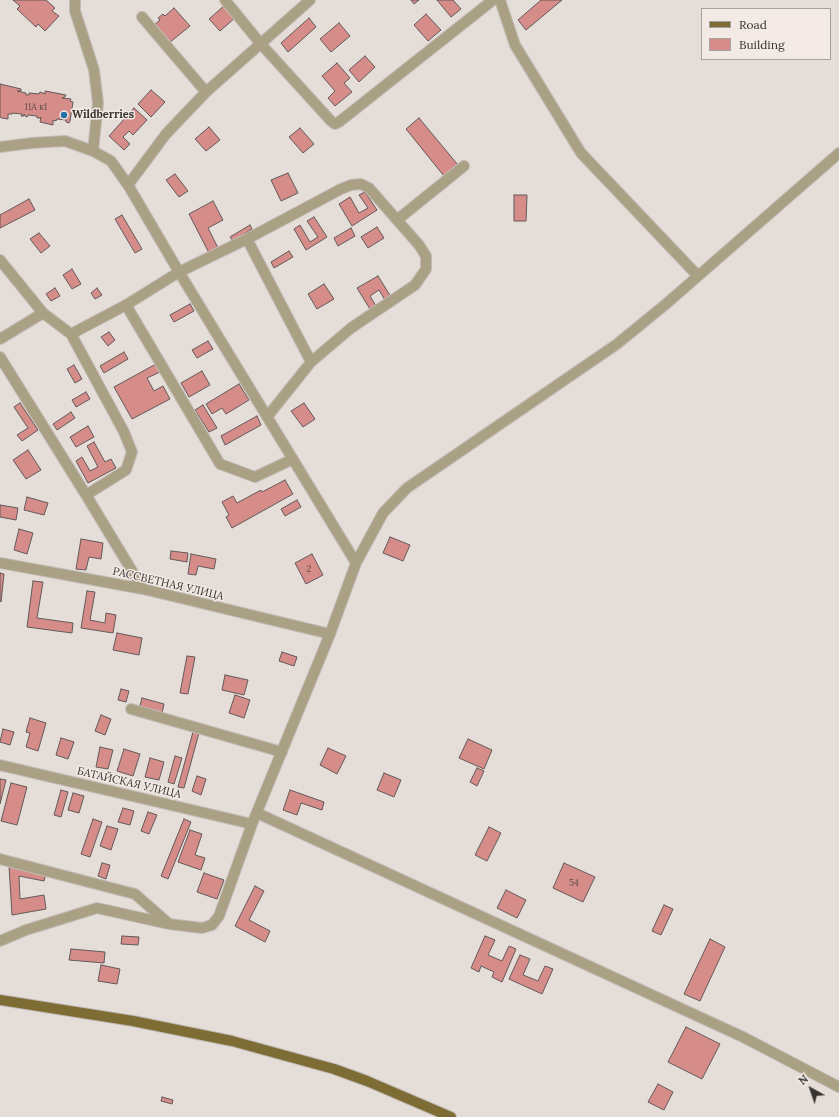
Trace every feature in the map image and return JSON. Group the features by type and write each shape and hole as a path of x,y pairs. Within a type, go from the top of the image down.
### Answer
{"main road":[{"path":"0,1000 133,1021 232,1041 334,1069 374,1084 451,1117"}],"street":[{"path":"75,0 75,11 94,70 98,103 93,151"},
{"path":"225,0 260,43 331,122 335,124 340,122 493,0"},
{"path":"128,186 166,134 206,92 310,0"},
{"path":"500,0 515,45 581,153 698,276"},
{"path":"142,17 206,92"},
{"path":"0,147 32,143 65,142 93,151 111,161 128,186 356,563"},
{"path":"0,941 26,930 97,908 169,924 202,928 212,925 219,916 252,824 330,634 356,563 383,513 407,488 617,344 698,276 839,153"},
{"path":"397,220 464,166"},
{"path":"71,334 126,305 179,272 247,239 341,189 352,185 361,184 369,188 419,245 426,256 426,269 415,285 351,328 311,362 267,417"},
{"path":"247,239 311,362"},
{"path":"0,260 43,313 71,334 124,432 132,452 126,470 86,495"},
{"path":"126,305 220,464 255,477 293,459"},
{"path":"0,339 43,313"},
{"path":"0,357 143,589"},
{"name":"РАССВЕТНАЯ УЛИЦА","path":"0,563 143,589 330,634"},
{"path":"131,709 282,752"},
{"name":"БАТАЙСКАЯ УЛИЦА","path":"0,765 252,824"},
{"path":"257,813 743,1037 839,1087"},
{"path":"0,859 135,894 169,924"}],"building":[{"path":"13,0 46,0 55,8 52,11 59,16 45,31 38,24 36,27 17,9 20,6"},
{"path":"411,0 419,0 414,4"},
{"path":"437,0 453,0 461,9 451,17"},
{"path":"541,0 562,0 526,30 518,20"},
{"path":"225,5 236,17 220,31 209,19"},
{"path":"174,8 190,26 169,43 154,25 160,20 158,18 163,14 165,16"},
{"path":"426,14 441,30 428,41 414,25"},
{"path":"309,18 316,27 288,52 281,43"},
{"path":"339,23 350,36 331,52 320,39"},
{"path":"365,56 375,67 359,82 349,70"},
{"path":"337,63 350,78 344,83 352,92 335,106 328,98 335,91 322,76"},
{"path":"0,84 21,89 21,91 17,91 26,93 26,95 29,95 29,93 39,94 40,92 45,94 45,91 66,95 62,98 71,99 70,101 73,102 69,123 66,122 66,120 57,119 56,121 53,120 53,125 40,122 41,117 37,118 37,116 28,115 27,117 24,114 24,116 21,116 22,114 8,114 8,119 0,117"},
{"path":"151,90 165,102 151,117 138,104"},
{"path":"134,108 147,120 133,135 129,131 123,137 130,144 124,150 109,136"},
{"path":"419,118 458,165 444,176 406,129"},
{"path":"209,127 220,140 206,151 195,139"},
{"path":"300,128 314,144 303,153 289,137"},
{"path":"288,173 298,193 281,201 271,180"},
{"path":"175,174 188,191 179,197 166,180"},
{"path":"365,192 377,210 352,226 339,204 350,197 359,213 368,208 359,195"},
{"path":"514,195 527,195 526,221 514,221"},
{"path":"29,199 35,210 0,228 0,215"},
{"path":"213,201 223,220 208,228 218,248 209,253 189,214"},
{"path":"122,215 142,249 135,253 115,219"},
{"path":"314,217 327,237 306,250 294,229 300,225 310,242 318,237 307,221"},
{"path":"250,225 252,229 233,241 230,237"},
{"path":"377,227 384,238 368,248 361,237"},
{"path":"351,228 355,236 338,246 334,238"},
{"path":"39,233 50,246 41,253 30,239"},
{"path":"289,251 293,257 274,268 271,262"},
{"path":"72,269 81,284 72,289 63,275"},
{"path":"378,276 391,297 385,300 379,290 370,296 376,306 370,309 357,288"},
{"path":"324,284 334,299 317,309 308,294"},
{"path":"55,288 60,296 51,301 46,294"},
{"path":"97,288 102,295 95,299 91,293"},
{"path":"190,304 194,311 174,322 170,315"},
{"path":"109,332 115,340 108,346 101,337"},
{"path":"208,341 213,349 197,358 192,350"},
{"path":"124,352 128,359 104,373 100,366"},
{"path":"156,364 160,372 147,378 154,391 163,386 170,399 132,419 114,387"},
{"path":"74,365 82,379 75,383 67,369"},
{"path":"202,371 210,385 189,397 181,383"},
{"path":"239,384 249,400 226,414 222,408 212,414 206,404"},
{"path":"86,392 90,399 76,407 72,400"},
{"path":"20,403 38,430 22,441 17,435 28,428 14,407"},
{"path":"304,403 315,419 303,427 291,411"},
{"path":"203,405 217,428 209,432 195,410"},
{"path":"71,412 75,418 57,430 53,424"},
{"path":"257,416 261,425 225,445 221,436"},
{"path":"88,426 94,437 76,447 70,437"},
{"path":"94,442 105,462 111,459 116,468 88,483 76,461 82,457 90,471 98,467 87,446"},
{"path":"28,450 41,470 26,479 13,460"},
{"path":"285,480 293,494 232,528 226,517 229,515 222,502 233,496 237,503 261,490 262,492"},
{"path":"27,497 48,503 44,515 24,510"},
{"path":"297,500 301,507 285,516 281,509"},
{"path":"0,505 18,508 16,520 0,517"},
{"path":"19,529 33,533 27,554 14,550"},
{"path":"390,537 410,545 403,561 383,553"},
{"path":"81,539 103,543 101,559 89,557 86,570 76,569"},
{"path":"171,551 188,553 187,562 170,559"},
{"path":"191,554 216,559 214,569 198,566 196,575 188,574"},
{"path":"312,554 323,575 306,584 295,563"},
{"path":"0,573 4,574 1,602 0,601"},
{"path":"33,581 43,582 37,618 73,623 72,633 27,627"},
{"path":"87,591 95,592 90,620 105,623 106,613 116,615 113,633 81,628"},
{"path":"117,633 142,638 139,655 113,650"},
{"path":"282,652 297,657 294,666 279,661"},
{"path":"187,656 195,657 188,694 180,693"},
{"path":"225,675 248,680 244,695 222,690"},
{"path":"121,689 129,691 126,702 118,700"},
{"path":"235,695 250,700 244,718 229,713"},
{"path":"142,698 164,704 162,713 140,706"},
{"path":"101,715 111,719 105,735 95,731"},
{"path":"30,718 46,723 38,751 26,747 30,733 26,732"},
{"path":"3,729 14,732 10,745 0,742"},
{"path":"193,732 199,733 184,788 178,787"},
{"path":"61,738 74,742 68,759 56,755"},
{"path":"468,739 492,750 484,769 459,758"},
{"path":"100,747 113,750 108,769 96,767"},
{"path":"328,748 346,756 337,774 320,765"},
{"path":"124,749 140,754 133,776 117,771"},
{"path":"175,756 182,758 174,784 168,782"},
{"path":"150,758 164,762 159,780 145,777"},
{"path":"477,768 484,771 477,786 470,782"},
{"path":"384,773 401,780 394,797 377,790"},
{"path":"197,776 206,779 201,795 192,791"},
{"path":"0,779 6,780 0,804"},
{"path":"11,783 27,787 17,825 1,821"},
{"path":"61,790 68,792 61,817 54,815"},
{"path":"290,790 324,802 322,810 301,803 297,815 283,810"},
{"path":"73,793 84,796 79,813 68,810"},
{"path":"123,808 134,811 130,825 118,822"},
{"path":"148,812 157,815 149,834 141,831"},
{"path":"93,819 102,822 90,857 81,854"},
{"path":"184,819 191,822 168,879 161,876"},
{"path":"107,826 118,829 111,850 100,846"},
{"path":"489,827 501,833 487,861 475,855"},
{"path":"190,830 202,834 195,855 205,858 201,870 178,862"},
{"path":"102,863 110,865 106,879 98,876"},
{"path":"564,863 595,877 583,902 553,888"},
{"path":"9,866 46,874 44,881 19,876 20,899 44,895 46,909 12,915"},
{"path":"204,873 224,880 217,899 197,892"},
{"path":"255,886 264,891 249,920 270,931 265,942 235,926"},
{"path":"506,890 526,900 517,918 497,908"},
{"path":"664,905 673,909 661,935 652,931"},
{"path":"122,936 139,937 138,945 121,944"},
{"path":"485,936 495,940 488,955 502,961 509,946 516,949 502,982 492,977 494,972 481,966 479,972 471,968"},
{"path":"710,939 725,947 700,1001 684,994"},
{"path":"71,949 105,952 104,963 69,960"},
{"path":"520,955 530,959 523,975 538,981 545,966 553,969 542,994 509,979"},
{"path":"101,965 120,969 117,984 98,981"},
{"path":"686,1027 720,1044 702,1079 668,1062"},
{"path":"658,1084 673,1092 664,1110 648,1102"},
{"path":"162,1097 173,1100 172,1104 161,1101"}],"place":[{"name":"Wildberries","path":"64,115"}]}
